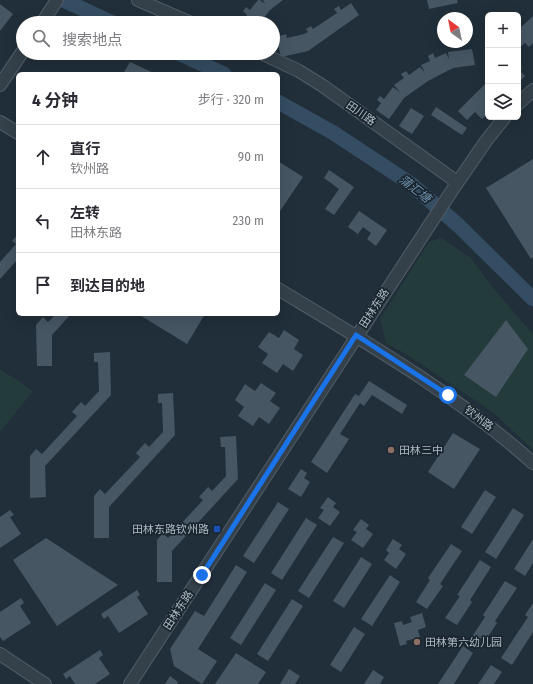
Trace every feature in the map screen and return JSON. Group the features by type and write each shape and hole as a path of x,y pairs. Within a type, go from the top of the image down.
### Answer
{"street":[{"path":"46,16 57,0"},
{"path":"138,0 175,16"},
{"path":"0,86 17,60"},
{"name":"田川路","path":"276,60 299,71 323,86 455,185"},
{"path":"521,101 533,90"},
{"name":"田林东路","path":"130,684 455,185 503,120"},
{"path":"0,122 16,132"},
{"name":"钦州路","path":"280,290 356,335 448,395 480,418 533,463"},
{"path":"0,654 45,684"}],"green space":[{"path":"441,238 471,258 493,288 533,334 533,450 494,413 406,354 386,343 380,319 429,242"},
{"path":"0,369 33,391 0,432"}],"building":[{"path":"258,0 265,4 263,0 283,0 270,10 265,16 246,16 247,15 243,11 246,7 250,10"},
{"path":"427,0 457,0 458,3 429,9"},
{"path":"351,3 359,15 308,51 281,57 280,36 286,34 287,38 304,34 308,32 306,29 311,26 313,29 337,13 334,9 339,6 341,10"},
{"path":"0,4 13,14 0,31"},
{"path":"533,16 533,43 529,47 525,43 521,46 521,27"},
{"path":"472,49 475,65 453,68 428,81 404,98 389,119 376,110 381,103 377,100 380,96 384,99 393,87 400,92 394,85 404,78 401,74 406,71 409,75 420,67 425,73 421,65 430,61 428,56 433,53 435,58 446,53 449,59 448,52"},
{"path":"130,62 152,72 124,72"},
{"path":"521,72 525,76 521,80"},
{"path":"485,84 485,116 482,119 475,112 467,120 458,111"},
{"path":"436,107 467,128 462,135 431,115"},
{"path":"411,108 424,116 412,134 399,126"},
{"path":"533,159 533,257 531,259 486,188"},
{"path":"280,162 303,177 280,211"},
{"path":"329,170 354,187 334,215 325,209 339,189 324,178"},
{"path":"359,211 387,230 376,246 367,239 371,233 363,227 358,234 348,227"},
{"path":"16,236 16,244 12,241"},
{"path":"16,244 16,261 0,279 0,262"},
{"path":"54,316 69,316 52,335 52,366 37,366 36,325 43,317 48,322"},
{"path":"141,316 204,316 187,344"},
{"path":"506,320 528,349 496,397 464,375"},
{"path":"284,330 299,340 294,349 303,355 293,371 283,364 277,373 262,363 268,354 258,347 269,332 279,338"},
{"path":"110,352 111,395 45,466 46,497 30,498 30,456 36,449 42,454 77,416 72,412 81,402 85,406 99,391 98,362 94,362 94,353"},
{"path":"369,381 407,405 402,414 372,395 364,406 360,403 340,434 349,439 327,473 311,462 355,394 359,396"},
{"path":"261,383 276,393 270,401 280,408 269,424 259,417 253,426 238,416 244,407 235,400 245,384 255,391"},
{"path":"173,393 175,435 109,507 109,538 94,538 94,496 100,489 105,494 140,457 136,453 145,443 149,447 163,432 162,403 158,403 158,394"},
{"path":"453,433 480,449 454,489 428,472"},
{"path":"236,436 238,479 172,551 172,582 157,582 157,540 163,533 168,538 203,500 199,497 208,487 212,491 226,476 225,447 221,447 220,437"},
{"path":"301,469 307,473 304,478 310,482 301,497 288,489"},
{"path":"485,490 496,497 472,534 461,527"},
{"path":"328,497 336,503 333,507 340,512 330,526 318,518 324,510 320,508"},
{"path":"278,502 289,509 254,563 243,556"},
{"path":"513,508 524,515 496,559 485,552"},
{"path":"10,510 14,515 10,517 21,534 0,548 0,517"},
{"path":"306,518 317,525 282,580 271,573"},
{"path":"361,519 369,525 366,529 373,534 363,548 351,540 357,532 353,530"},
{"path":"333,537 344,543 309,598 298,591"},
{"path":"46,538 118,585 57,626 13,560"},
{"path":"393,539 402,545 399,549 406,554 396,569 384,560 389,553 386,550"},
{"path":"533,539 533,563 525,576 514,569"},
{"path":"451,544 462,551 440,584 443,586 427,609 416,602 430,580 428,578"},
{"path":"361,557 372,564 344,608 333,601"},
{"path":"480,560 491,567 470,600 472,602 457,625 445,618 460,596 457,595"},
{"path":"236,565 247,572 198,649 217,661 202,684 174,666 170,649 195,611 204,616"},
{"path":"390,575 400,582 372,626 361,619"},
{"path":"505,581 517,588 495,621 497,623 482,646 471,638 485,617 483,615"},
{"path":"265,583 276,590 241,645 230,638"},
{"path":"137,590 140,595 137,597 148,614 119,633 108,616 104,619 101,614"},
{"path":"21,598 24,603 20,606 31,623 3,641 0,637 0,612"},
{"path":"292,599 303,606 268,661 257,654"},
{"path":"533,603 533,632 512,665 501,658 528,617 525,615"},
{"path":"422,613 426,627 418,630 420,637 406,641 407,644 400,646 394,623 402,621 403,625 412,622 410,617"},
{"path":"354,627 365,634 341,672 330,665"},
{"path":"463,646 473,653 454,684 438,684"},
{"path":"100,650 103,655 99,658 110,674 95,684 75,684 70,676 66,679 63,674"},
{"path":"236,653 266,672 258,684 215,684"},
{"path":"491,665 502,672 494,684 478,684"},
{"path":"289,669 300,676 295,684 280,684"},
{"path":"373,670 384,677 380,684 364,684"},
{"path":"170,676 178,682 177,684 165,684"}],"waterway":[{"name":"蒲汇塘","path":"63,0 98,16"},
{"name":"蒲汇塘","path":"193,60 220,72"},
{"name":"蒲汇塘","path":"280,103 332,132 411,184 459,226 533,299"}],"place":[{"name":"田林三中","path":"391,450"},
{"name":"田林东路钦州路","path":"217,529"},
{"name":"田林第六幼儿园","path":"417,642"}],"route":[{"path":"202,575 356,335 448,395"}]}
